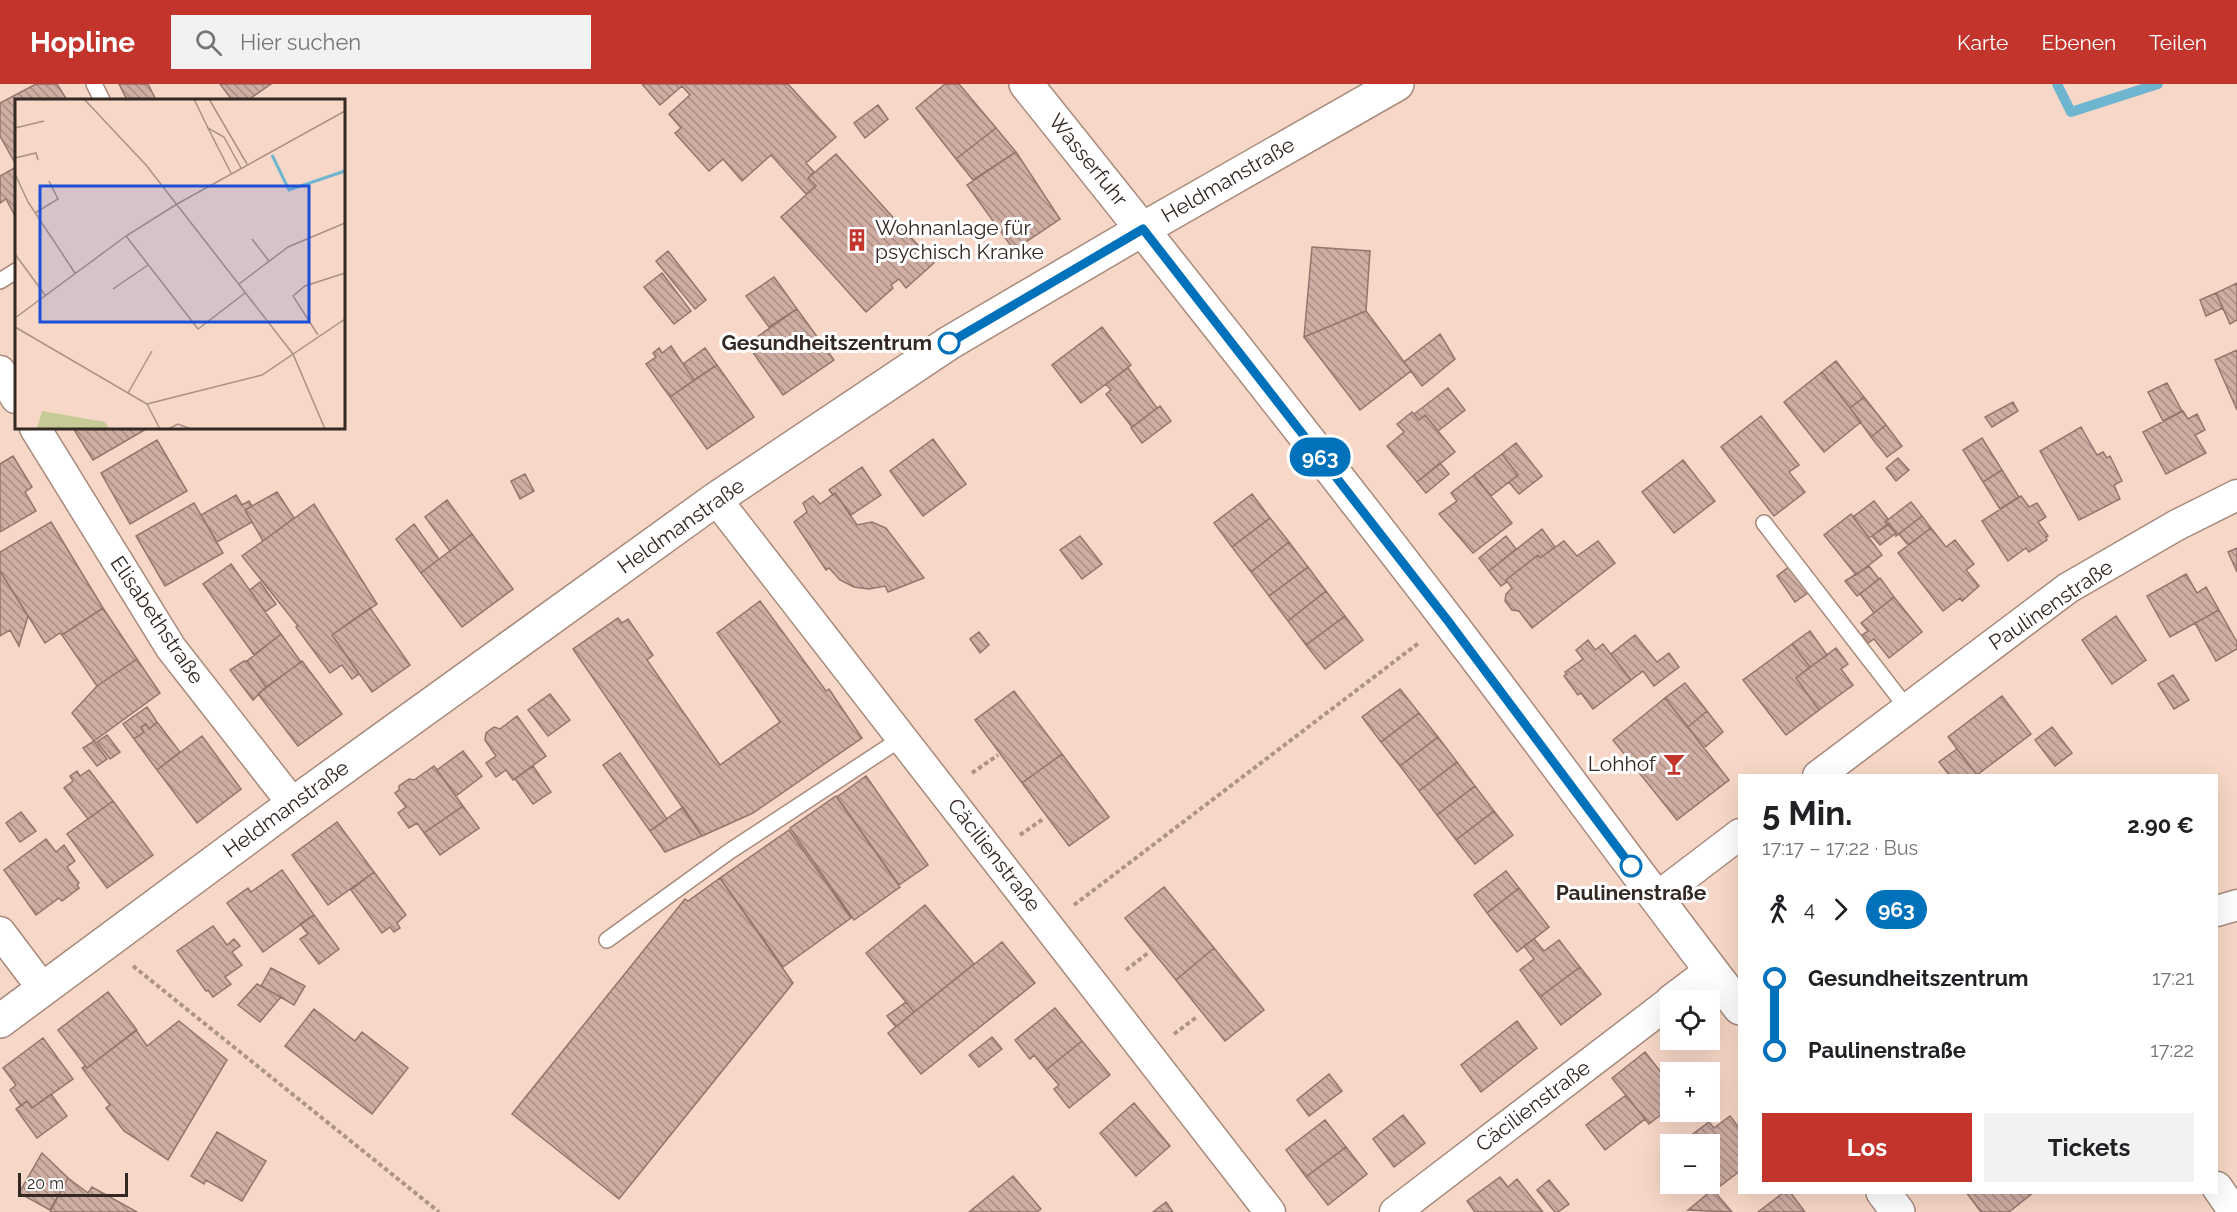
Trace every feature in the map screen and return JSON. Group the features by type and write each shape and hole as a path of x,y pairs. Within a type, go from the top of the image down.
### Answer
{"main road":[{"name":"Wasserfuhr","path":"1026,84 1143,229 1448,621 1738,1005"},
{"name":"Heldmanstraße","path":"0,1021 293,804 716,499 949,343 1397,84"},
{"path":"1884,1194 1898,1212"}],"street":[{"path":"0,371 15,396"},
{"name":"Elisabethstraße","path":"36,429 171,648 293,804"},
{"name":"Paulinenstraße","path":"1821,774 2068,588 2177,525 2237,495"},
{"name":"Cäcilienstraße","path":"716,499 1270,1212"},
{"path":"1656,897 1738,836"},
{"path":"2218,911 2237,905"},
{"path":"0,932 43,989"},
{"name":"Cäcilienstraße","path":"1685,990 1711,970"},
{"name":"Cäcilienstraße","path":"1395,1212 1660,1009"},
{"path":"2218,1188 2234,1212"}],"lane":[{"path":"94,84 102,99"},
{"path":"0,281 15,272"},
{"path":"1764,523 1907,708"},
{"path":"607,940 730,851 902,738"}],"path":[{"path":"1048,925 1448,621"},
{"path":"104,944 439,1212"}],"building":[{"path":"36,84 57,84 66,99 15,99 15,163 0,136 0,103"},
{"path":"119,84 148,84 156,99 126,99"},
{"path":"220,84 271,84 249,99 231,99"},
{"path":"642,84 788,84 836,137 806,163 814,172 808,178 816,186 806,194 771,155 742,181 723,159 709,171 675,133 681,128 669,114 690,95 682,86 660,105"},
{"path":"945,84 959,84 996,128 956,159 916,108"},
{"path":"878,105 888,119 865,138 854,123"},
{"path":"996,128 1016,152 973,180 956,159"},
{"path":"1016,152 1060,219 1014,250 967,185"},
{"name":"Wohnanlage für psychisch Kranke","path":"836,154 934,263 906,288 899,279 891,285 893,288 866,312 781,217 816,186 808,178"},
{"path":"15,168 15,216 6,199 0,203 0,176"},
{"path":"1312,247 1370,251 1366,311 1304,337"},
{"path":"668,251 706,300 695,309 656,261"},
{"path":"662,273 691,311 674,324 644,287"},
{"path":"774,277 797,309 769,327 746,296"},
{"path":"2237,283 2237,320 2230,324 2216,293"},
{"path":"2216,293 2223,308 2206,316 2200,300"},
{"path":"797,309 834,360 783,395 747,344"},
{"path":"1366,311 1411,371 1360,410 1304,337"},
{"path":"1102,327 1131,365 1081,403 1052,365"},
{"path":"1440,334 1455,359 1422,386 1404,362"},
{"path":"671,346 694,380 670,397 646,364 656,357 653,353 659,348 662,353"},
{"path":"705,348 717,365 694,380 683,364"},
{"path":"2237,350 2237,410 2215,360"},
{"path":"1836,361 1864,397 1850,408 1822,372"},
{"path":"717,365 754,417 707,449 670,397"},
{"path":"1128,368 1157,408 1132,427 1106,394 1111,390 1106,384"},
{"path":"1822,372 1861,422 1824,452 1784,402"},
{"path":"2167,383 2182,411 2163,421 2148,392"},
{"path":"1448,388 1465,410 1438,431 1425,415 1419,420 1414,414"},
{"path":"1864,397 1886,425 1871,437 1850,408"},
{"path":"2013,402 2018,411 1992,427 1985,417"},
{"path":"1160,406 1171,421 1142,443 1131,428"},
{"path":"2183,411 2188,419 2197,414 2205,430 2195,435 2206,453 2166,474 2143,432"},
{"path":"1412,412 1419,420 1425,415 1455,452 1417,482 1387,446 1404,432 1397,424"},
{"path":"1761,416 1799,465 1789,472 1805,492 1774,516 1721,447"},
{"path":"1886,425 1902,446 1887,457 1871,437"},
{"path":"2081,427 2097,455 2103,452 2107,458 2110,456 2122,481 2114,485 2120,499 2079,520 2040,451"},
{"path":"74,429 146,429 93,460"},
{"path":"1982,438 2002,470 1983,482 1963,450"},
{"path":"933,439 966,484 923,516 890,471"},
{"path":"157,440 187,491 130,524 101,473"},
{"path":"1516,443 1542,476 1519,494 1509,482 1518,475 1502,454"},
{"path":"1502,454 1518,475 1491,496 1474,475"},
{"path":"13,456 32,487 25,492 36,511 0,532 0,464"},
{"path":"1898,458 1909,470 1896,481 1886,468"},
{"path":"1683,460 1715,501 1674,533 1642,492"},
{"path":"1440,463 1449,474 1426,493 1417,482"},
{"path":"862,467 881,495 851,515 835,493 833,495 829,490"},
{"path":"2002,470 2019,497 2000,509 1983,482"},
{"path":"525,474 534,491 520,499 511,481"},
{"path":"1474,475 1512,523 1473,553 1439,514 1457,501 1451,493"},
{"path":"277,492 294,518 263,541 245,510"},
{"path":"835,493 857,525 872,522 886,528 924,578 888,592 885,586 869,589 854,587 840,580 829,568 826,570 794,522 807,512 803,503 813,496 820,504"},
{"path":"1252,494 1270,518 1232,547 1214,523"},
{"path":"236,495 242,505 249,501 252,506 245,510 252,522 217,542 201,515"},
{"path":"2021,496 2029,507 2037,503 2046,517 2038,522 2048,536 2047,540 2029,552 2026,548 2008,561 1982,521"},
{"path":"447,500 472,534 450,551 425,517"},
{"path":"1874,501 1888,519 1885,522 1888,525 1869,538 1853,517"},
{"path":"1911,502 1922,516 1896,536 1896,533 1885,522"},
{"path":"194,503 223,553 165,586 136,536"},
{"path":"314,504 377,604 332,635 359,674 352,679 342,665 330,673 296,627 298,626 242,556"},
{"path":"1851,514 1882,555 1856,575 1824,535"},
{"path":"1922,516 1931,528 1908,545 1899,534"},
{"path":"1270,518 1289,542 1251,572 1232,547"},
{"path":"51,522 103,608 62,635 60,633 45,643 0,571 0,552"},
{"path":"1889,523 1896,533 1880,545 1872,536"},
{"path":"414,524 439,559 421,573 396,539"},
{"path":"1931,528 1946,547 1955,540 1974,564 1966,570 1979,586 1962,601 1960,598 1943,611 1898,553"},
{"path":"1542,529 1555,547 1540,558 1538,555 1501,586 1489,571"},
{"path":"472,534 513,589 462,627 421,573"},
{"path":"1080,536 1102,564 1082,579 1060,550"},
{"path":"1506,536 1516,549 1489,571 1479,558"},
{"path":"1564,541 1577,556 1598,541 1615,563 1532,628 1519,611 1512,610 1505,601 1506,594 1512,588 1506,580 1538,555 1540,558"},
{"path":"1289,542 1308,567 1269,596 1251,572"},
{"path":"2237,548 2237,572 2228,552"},
{"path":"231,564 281,634 254,655 203,584"},
{"path":"1790,566 1809,592 1795,602 1777,576"},
{"path":"1869,566 1879,579 1857,596 1845,581"},
{"path":"1308,567 1326,591 1288,621 1269,596"},
{"path":"0,571 28,616 19,646 10,630 0,636"},
{"path":"2186,574 2197,593 2206,587 2219,610 2170,637 2147,596"},
{"path":"1880,578 1894,597 1874,613 1860,594"},
{"path":"260,582 276,604 265,612 250,590"},
{"path":"1326,591 1345,616 1306,645 1288,621"},
{"path":"1894,597 1922,632 1889,658 1874,639 1868,643 1862,635 1868,631 1861,623"},
{"path":"760,601 826,691 829,689 862,738 753,813 702,836 573,649 618,618 622,623 628,619 653,655 647,660 720,765 780,722 717,633"},
{"path":"103,608 137,659 97,686 62,635"},
{"path":"370,608 410,665 372,692 332,635"},
{"path":"2219,610 2237,642 2237,649 2216,661 2195,623"},
{"path":"1345,616 1363,640 1325,669 1306,645"},
{"path":"2116,616 2146,660 2112,684 2082,640"},
{"path":"1810,631 1827,655 1810,667 1792,644"},
{"path":"979,632 989,645 980,653 970,639"},
{"path":"281,634 301,662 266,687 247,661"},
{"path":"1635,635 1657,662 1669,653 1679,667 1654,686 1643,671 1631,680 1611,654"},
{"path":"1588,640 1595,650 1603,644 1631,680 1593,709 1581,693 1578,695 1564,676 1567,674 1565,672 1583,659 1576,650"},
{"path":"1792,644 1810,667 1796,678 1819,710 1786,735 1743,680"},
{"path":"1836,648 1848,664 1841,669 1853,685 1819,710 1796,678"},
{"path":"137,659 160,693 94,741 72,713 97,686"},
{"path":"247,661 266,687 253,700 230,670"},
{"path":"302,661 342,714 298,746 258,694"},
{"path":"2173,675 2189,700 2174,709 2158,684"},
{"path":"1685,683 1707,711 1688,727 1665,698"},
{"path":"1400,689 1419,713 1381,742 1362,717"},
{"path":"1014,691 1062,754 1022,783 975,720"},
{"path":"550,694 570,720 548,736 528,710"},
{"path":"2002,696 2031,734 1978,774 1948,737"},
{"name":"Lohhof","path":"1665,698 1729,780 1677,820 1613,740"},
{"path":"147,707 157,722 149,729 146,724 141,727 144,732 134,739 123,724"},
{"path":"1707,711 1723,732 1704,748 1688,727"},
{"path":"1419,713 1438,737 1400,766 1381,742"},
{"path":"517,716 546,756 513,780 506,770 496,777 486,763 496,756 485,740 486,733 494,727 500,729"},
{"path":"157,722 180,752 157,770 134,739 144,732 141,727 146,724 149,729"},
{"path":"2052,727 2072,753 2055,766 2035,740"},
{"path":"107,735 120,752 110,759 97,742"},
{"path":"202,736 241,789 197,823 157,770"},
{"path":"1438,737 1457,762 1419,791 1400,766"},
{"path":"94,741 107,759 97,766 83,748"},
{"path":"1957,749 1976,774 1948,774 1939,762"},
{"path":"463,751 482,776 456,796 437,770"},
{"path":"620,753 667,819 650,831 603,765"},
{"path":"1062,754 1109,817 1069,846 1022,783"},
{"path":"1457,762 1475,786 1437,815 1419,791"},
{"path":"434,766 463,806 424,833 417,823 409,828 398,813 406,807 395,793 399,790 399,786 409,779 414,780"},
{"path":"533,766 551,792 533,804 515,779"},
{"path":"89,770 113,801 88,819 64,788 73,781 70,776 77,771 80,776"},
{"path":"866,776 928,865 899,885 837,797"},
{"path":"1475,786 1494,811 1456,840 1437,815"},
{"path":"836,796 900,887 854,920 790,828"},
{"path":"113,801 153,855 107,888 67,834"},
{"path":"463,806 479,828 440,855 424,833"},
{"path":"683,807 702,836 665,852 650,831"},
{"path":"1494,811 1513,835 1475,864 1456,840"},
{"path":"21,812 36,831 20,842 6,823"},
{"path":"337,822 374,872 328,905 292,855"},
{"path":"789,830 851,918 783,967 720,878"},
{"path":"46,839 56,852 64,845 75,861 67,867 79,883 77,885 79,888 62,901 59,898 36,915 4,870"},
{"path":"282,870 314,915 263,952 227,903 248,888 251,892"},
{"path":"1506,871 1519,888 1487,913 1474,895"},
{"path":"374,872 406,915 397,923 400,928 394,932 390,927 382,933 351,890"},
{"path":"720,878 793,983 619,1199 512,1114 685,899 688,901"},
{"path":"1164,887 1214,948 1176,980 1125,918"},
{"path":"1519,888 1549,927 1517,952 1487,913"},
{"path":"925,905 974,964 914,1012 866,953"},
{"path":"314,915 339,949 319,964 300,939 308,934 300,924"},
{"path":"213,926 227,945 234,939 240,946 232,952 242,965 225,977 231,984 213,997 208,990 206,991 177,951"},
{"path":"1534,939 1544,951 1559,940 1580,967 1540,997 1520,970 1534,959 1524,946"},
{"path":"1002,942 1035,983 921,1074 888,1033"},
{"path":"1214,948 1264,1010 1225,1041 1176,980"},
{"path":"1580,967 1601,994 1561,1025 1540,997"},
{"path":"271,968 305,986 294,1005 261,986"},
{"path":"257,984 281,997 260,1022 238,1005"},
{"path":"108,992 137,1030 87,1068 58,1030"},
{"path":"906,1002 914,1012 896,1027 887,1016"},
{"path":"1055,1008 1082,1041 1046,1070 1034,1055 1030,1059 1015,1040"},
{"path":"314,1009 355,1041 362,1032 408,1068 372,1114 285,1046"},
{"path":"179,1021 227,1060 168,1160 124,1131 106,1108 110,1105 82,1068 85,1066 87,1068 136,1030 147,1046"},
{"path":"1517,1021 1537,1048 1481,1092 1461,1065"},
{"path":"992,1037 1002,1049 979,1067 969,1055"},
{"path":"43,1038 73,1079 32,1108 27,1101 21,1106 10,1090 16,1085 3,1068"},
{"path":"1082,1041 1110,1075 1069,1108 1054,1089 1059,1085 1046,1070"},
{"path":"1645,1052 1660,1071 1660,1116 1649,1124 1612,1078"},
{"path":"1329,1074 1342,1091 1309,1116 1297,1100"},
{"path":"51,1094 67,1116 37,1138 16,1109 27,1101 32,1108"},
{"path":"1626,1095 1645,1119 1605,1150 1586,1125"},
{"path":"1134,1103 1170,1146 1136,1176 1100,1133"},
{"path":"1403,1115 1425,1143 1394,1167 1373,1139"},
{"path":"1730,1116 1738,1126 1738,1173 1720,1186 1720,1134 1693,1134 1709,1122 1714,1128"},
{"path":"1325,1120 1346,1147 1306,1177 1286,1150"},
{"path":"217,1132 266,1161 242,1201 206,1180 204,1184 191,1176"},
{"path":"1346,1147 1367,1174 1328,1205 1306,1177"},
{"path":"42,1153 68,1178 50,1210 19,1193"},
{"path":"1013,1176 1041,1209 1037,1212 969,1212"},
{"path":"1500,1177 1508,1187 1517,1179 1543,1212 1475,1212 1467,1201"},
{"path":"68,1178 88,1193 92,1187 137,1212 50,1212"},
{"path":"1549,1180 1569,1204 1558,1212 1555,1212 1537,1190"},
{"path":"1708,1194 1717,1194 1732,1212 1688,1210"},
{"path":"1781,1194 1792,1194 1805,1212 1758,1212"},
{"path":"1968,1194 2032,1194 2009,1212 1981,1212"},
{"path":"1166,1202 1173,1212 1153,1212"}],"waterway":[{"path":"2057,84 2071,112 2158,84"}],"bus line":[{"name":"963","path":"949,343 1143,229 1448,621 1631,866"}],"place":[{"name":"Wohnanlage für psychisch Kranke","path":"857,240"},
{"name":"Gesundheitszentrum","path":"949,343"},
{"name":"Lohhof","path":"1674,764"},
{"name":"Paulinenstraße","path":"1631,866"}]}
